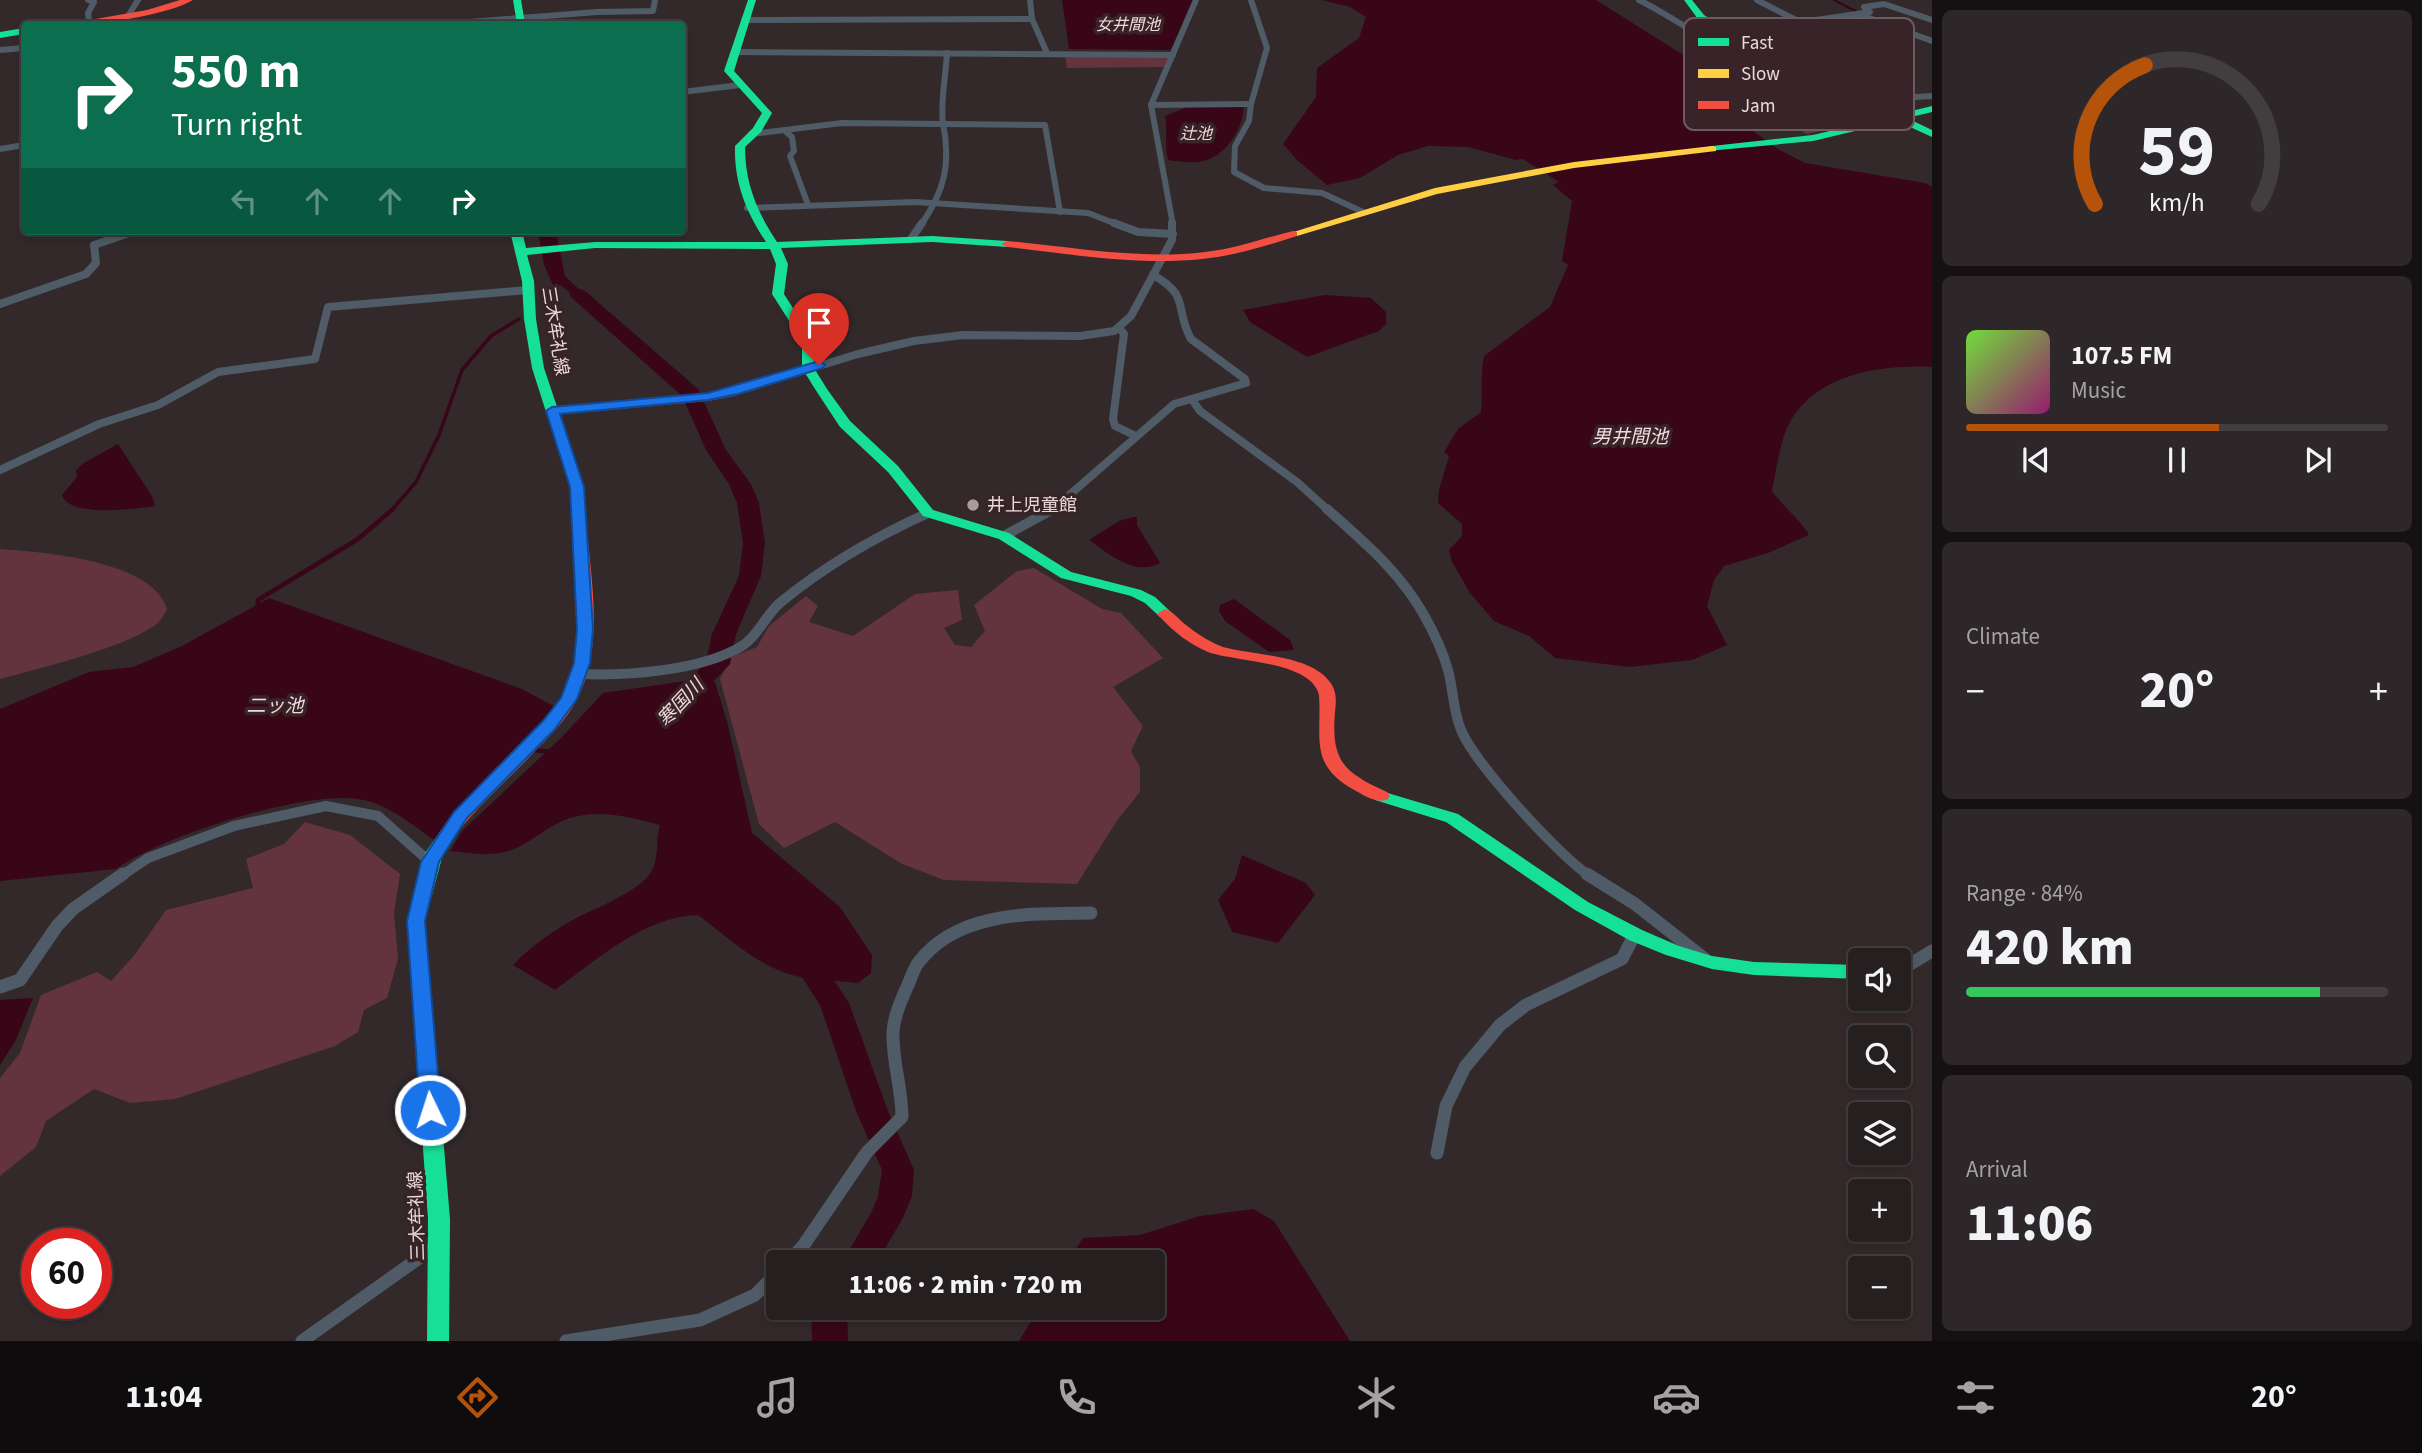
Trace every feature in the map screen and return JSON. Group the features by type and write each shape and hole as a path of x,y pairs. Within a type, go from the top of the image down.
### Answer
{"street":[{"path":"82,21 94,2 88,0"},
{"path":"128,16 138,0"},
{"path":"94,21 128,16 189,0"},
{"path":"517,0 521,21 653,11 655,0"},
{"path":"629,11 631,0"},
{"path":"752,0 729,71 740,85 764,105 767,113 764,121 740,146 739,175 747,208 782,264 778,294 808,341 808,369 845,424 893,469 928,513 1004,536 1066,575 1136,593 1150,600 1184,633 1198,642 1216,649 1305,669 1324,685 1328,698 1324,741 1328,758 1353,784 1382,797 1448,816 1470,828 1549,885 1635,934 1690,957 1708,961 1781,972 1848,972"},
{"path":"1030,0 1032,19 1047,53"},
{"path":"552,411 708,397 884,348 940,338 988,334 1089,336 1119,328 1131,316 1169,249 1173,234 1151,105 1196,0"},
{"path":"1251,0 1267,48 1251,104 1250,121 1235,146 1234,172 1264,188 1322,193 1363,212"},
{"path":"1639,0 1684,25"},
{"path":"1688,0 1703,18"},
{"path":"1757,0 1791,18"},
{"path":"1826,18 1870,12 1864,7 1884,4 1932,20"},
{"path":"1854,14 1866,18"},
{"path":"744,20 1032,19"},
{"path":"0,35 21,32"},
{"path":"1914,35 1932,41"},
{"path":"0,50 21,48"},
{"path":"737,52 1173,55"},
{"path":"911,239 936,204 946,181 947,131 943,123 947,53"},
{"path":"686,92 740,85"},
{"path":"1914,96 1932,96"},
{"path":"1151,105 1251,104"},
{"path":"1914,112 1932,109"},
{"path":"751,134 842,124 1045,125 1060,212"},
{"path":"1914,125 1932,134"},
{"path":"520,252 625,244 773,246 911,239 978,241 1162,258 1194,257 1242,249 1435,191 1611,160 1789,142 1847,130"},
{"path":"786,132 792,137 794,151 790,156 808,205"},
{"path":"0,149 21,146"},
{"path":"747,208 936,204 1088,213 1138,232 1173,234"},
{"path":"0,303 86,274 96,263 94,245 123,235"},
{"name":"三木牟礼線","path":"438,1341 438,1245 416,921 432,857 460,816 541,735 569,699 577,679 585,629 577,487 538,368 528,290 517,235"},
{"path":"1004,536 1047,514 1174,404 1193,401 1246,383 1245,379 1191,339 1186,331 1181,298 1166,281 1153,275"},
{"path":"0,470 21,463 99,424 158,405 218,372 315,359 328,307 528,290"},
{"path":"1119,328 1124,334 1113,419 1115,426 1121,431 1136,436"},
{"path":"1193,401 1200,411 1297,482 1363,539 1404,583 1425,617 1447,667 1460,729 1476,754 1520,807 1574,866 1635,904 1708,961"},
{"path":"577,679 640,671 732,652 752,639 770,611 799,588 837,562 928,513"},
{"path":"0,987 20,980 57,926 73,909 114,880 148,858 233,826 326,806 378,816 432,857"},
{"path":"799,1250 867,1152 902,1117 903,1101 894,1067 893,1031 918,963 943,940 975,924 1011,915 1091,913"},
{"path":"1437,1153 1446,1106 1465,1067 1500,1025 1526,1005 1622,959 1635,934"},
{"path":"1911,964 1932,951"},
{"path":"302,1341 438,1245"},
{"path":"566,1341 700,1320 755,1295 766,1284"}],"shaded area":[{"path":"1065,55 1172,55 1166,67 1067,68"},
{"path":"1801,130 1827,130 1806,134"},
{"path":"0,549 68,556 119,569 141,579 158,592 167,609 154,626 121,642 80,657 0,679"},
{"path":"1034,568 1102,609 1121,613 1163,658 1113,687 1143,726 1131,751 1140,767 1140,792 1118,819 1077,884 944,880 902,864 835,822 784,848 759,824 720,679 731,657 757,647 769,626 806,596 818,606 809,622 853,636 915,594 958,590 962,620 944,628 955,645 971,647 985,631 974,605 1017,571"},
{"path":"305,822 350,835 400,874 394,913 398,959 387,998 364,1010 358,1032 335,1046 175,1099 130,1103 94,1089 46,1121 36,1147 0,1176 0,1078 20,1053 41,995 97,972 111,981 136,953 166,910 253,888 246,859 284,844"}],"water":[{"name":"女井間池","path":"1062,0 1193,0 1171,49 1166,50 1069,49"},
{"name":"男井間池","path":"1322,0 1596,0 1684,55 1684,130 1752,130 1778,149 1805,163 1925,183 1932,187 1932,367 1891,368 1849,377 1812,396 1798,410 1784,435 1772,491 1809,535 1768,553 1724,566 1714,580 1707,606 1727,645 1692,660 1630,667 1555,658 1529,636 1494,621 1470,593 1452,562 1449,550 1462,536 1462,524 1438,503 1449,456 1444,452 1458,429 1481,412 1484,356 1550,307 1568,265 1562,261 1572,201 1553,185 1559,182 1523,159 1516,160 1468,147 1428,146 1398,155 1360,178 1327,185 1298,161 1283,144 1316,97 1317,68 1359,38 1366,17 1350,7"},
{"name":"辻池","path":"1187,107 1244,107 1241,123 1222,152 1203,161 1168,160 1165,116"},
{"path":"539,235 557,235 565,276 604,313 602,316 560,285 551,300 544,300 553,285 544,265"},
{"path":"1325,295 1371,298 1386,312 1386,324 1379,331 1307,357 1250,322 1243,310"},
{"path":"118,444 152,496 155,506 104,510 77,507 67,502 62,495 77,477 76,470"},
{"path":"1137,517 1137,525 1160,563 1151,567 1132,566 1089,540 1119,521"},
{"name":"二ッ池","path":"269,598 522,689 557,708 437,842 384,807 364,800 340,798 309,801 236,818 166,843 116,869 0,881 0,709 89,672 133,667 182,646"},
{"path":"1234,599 1290,640 1294,650 1269,652 1225,621 1219,611 1220,605"},
{"path":"685,681 715,682 728,725 752,833 840,907 872,955 871,973 858,983 787,974 746,952 698,915 659,923 640,931 555,990 513,965 552,933 629,892 646,879 656,860 660,825 615,815 581,815 562,821 524,844 501,853 450,851 463,830 561,738 603,693"},
{"path":"1242,855 1306,883 1315,895 1278,943 1232,932 1218,900 1235,879"},
{"path":"33,998 16,1040 0,1065 0,1000"},
{"path":"1253,1209 1274,1221 1350,1341 1019,1341 1032,1320 1165,1320 1165,1250 1076,1250 1083,1238 1140,1235 1200,1216"}],"waterway":[{"path":"1834,0 1859,13"},
{"name":"寒国川","path":"578,294 691,393 716,450 740,484 748,503 754,543 750,576 724,634 718,664 678,704"},
{"path":"392,510 416,482 439,435 462,370 491,336 519,319"},
{"path":"257,610 258,600 358,539 392,510"},
{"path":"533,750 552,752"},
{"name":"寒国川","path":"800,951 834,1003 872,1111 898,1170 895,1196 886,1218 866,1250"},
{"name":"寒国川","path":"829,1320 830,1341"}],"traffic: fast":[{"path":"517,0 520,21"},
{"path":"752,0 729,71 737,82 759,101 767,113 757,130 740,146 742,177 756,217 780,255 782,264 778,294 808,341 808,368 821,389 845,424 893,469 928,513 1004,536 1066,575 1136,593 1150,600 1165,614"},
{"path":"1688,0 1703,18"},
{"path":"0,35 21,32"},
{"path":"1914,113 1932,109"},
{"path":"1914,125 1932,134"},
{"path":"1712,149 1813,138 1846,130"},
{"path":"517,235 528,281 530,319 538,368 577,487 579,521"},
{"path":"520,252 595,245 734,247 932,239 1007,244"},
{"path":"1381,796 1452,818 1582,906 1617,926 1672,951 1712,962 1754,969 1848,972"},
{"path":"438,1341 439,1219 416,921 434,853 448,833"}],"traffic: slow":[{"path":"1293,234 1435,191 1574,165 1712,149"}],"traffic: jam":[{"path":"90,21 148,12 189,0"},
{"path":"1007,244 1169,258 1205,256 1293,234"},
{"path":"448,833 477,799 546,730 570,697 578,677 585,633 579,521"},
{"path":"1165,614 1189,635 1210,647 1290,665 1316,677 1324,685 1327,695 1327,744 1334,766 1352,781 1381,796"}],"place":[{"name":"井上児童館","path":"973,505"}],"route":[{"path":"430,1110 416,921 430,862 460,816 533,744 569,699 582,663 585,629 577,487 552,411 708,397 819,365"}]}
